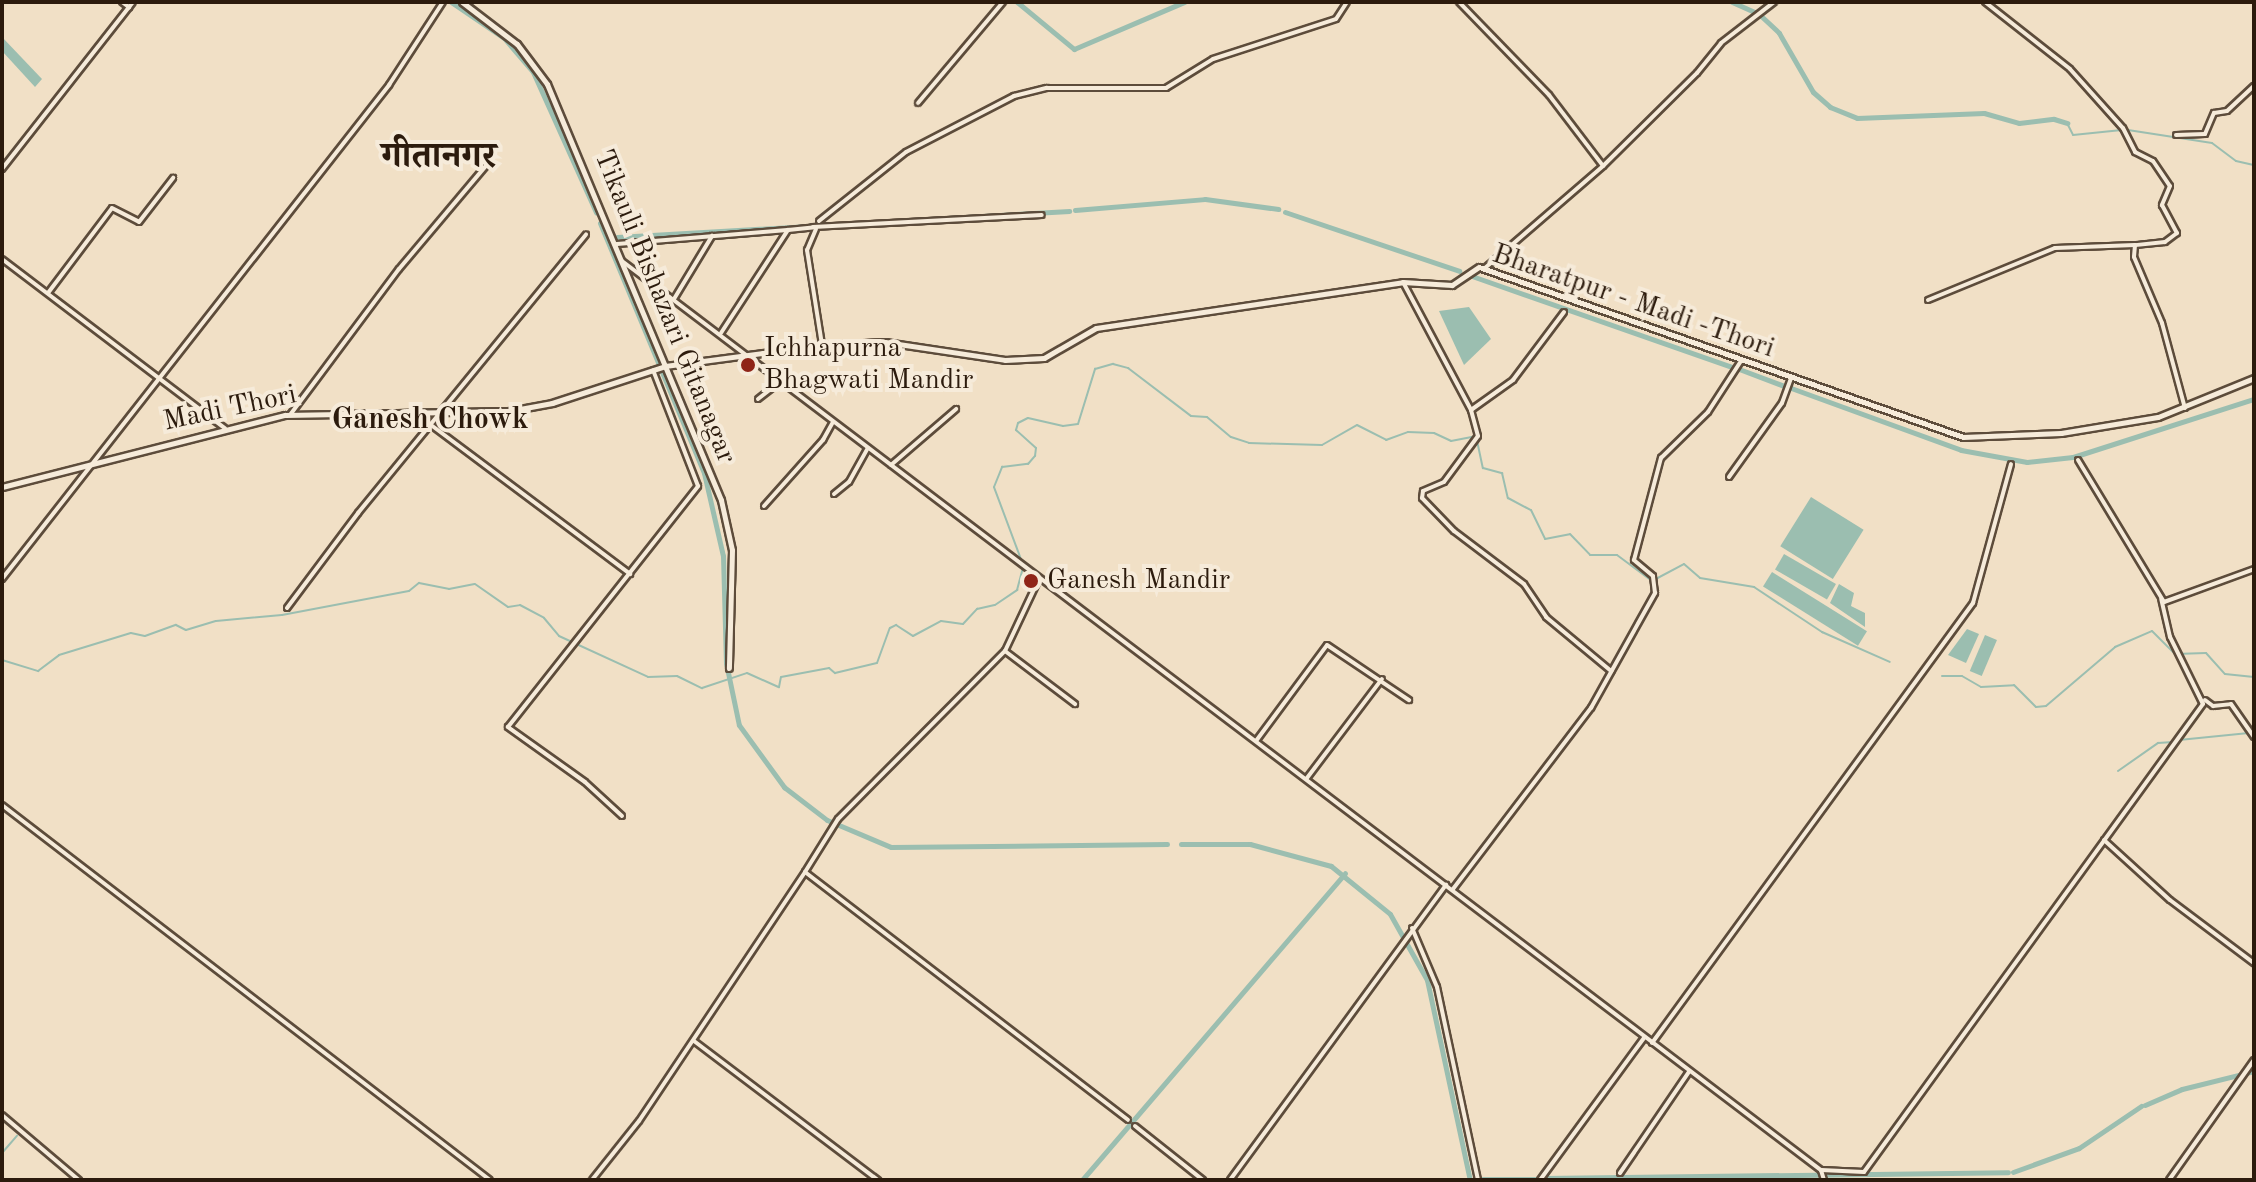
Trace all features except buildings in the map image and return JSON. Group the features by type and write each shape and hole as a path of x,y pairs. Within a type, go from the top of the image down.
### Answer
{"main road":[{"name":"Tikauli Bishazari Gitanagar","path":"462,2 517,44 547,84 665,366 729,528 729,668"},
{"name":"Bharatpur - Madi -Thori","path":"655,369 822,345 885,342 1005,360 1044,358 1096,328 1403,282 1452,285 1473,269 1485,268 1963,437 2061,433 2185,409 2254,378"},
{"name":"Madi Thori","path":"2,487 225,428 290,415 439,414 552,403 655,369"}],"street":[{"path":"122,2 129,7"},
{"path":"2,169 133,2"},
{"path":"2,579 389,85 443,2"},
{"path":"918,103 1003,2"},
{"path":"819,221 906,152 1014,96 1047,88 1166,88 1213,59 1336,19 1347,2"},
{"path":"1459,2 1549,95 1603,166"},
{"path":"1485,268 1603,166 1697,73 1721,43 1774,2"},
{"path":"1928,300 2055,248 2135,245 2174,238 2176,227 2162,205 2170,186 2153,161 2135,152 2123,128 2070,69 1985,2"},
{"path":"2176,135 2205,134 2214,113 2227,111 2254,86"},
{"path":"290,415 399,269 490,161"},
{"path":"47,293 112,208 139,222 173,178"},
{"path":"616,244 813,227 1042,215"},
{"path":"813,227 818,227 807,250 822,345"},
{"path":"720,334 788,230"},
{"path":"287,608 439,414 586,234"},
{"path":"674,300 712,236"},
{"path":"2135,245 2134,257 2162,323 2185,409"},
{"path":"2,259 225,428"},
{"path":"622,261 749,355 1038,579 1307,778 1821,1172 1824,1180"},
{"path":"1403,282 1471,410 1478,436 1444,482 1423,491 1422,498 1454,531 1524,584 1546,617 1611,671"},
{"path":"1471,410 1513,380 1564,312"},
{"path":"1452,890 1591,708 1658,584 1634,560 1661,458 1708,412 1741,361"},
{"path":"622,816 585,782 508,729 698,486 655,369"},
{"path":"1729,477 1782,403 1791,378"},
{"path":"758,399 781,381"},
{"path":"891,465 956,409"},
{"path":"764,506 823,440 833,422"},
{"path":"431,425 630,574"},
{"path":"834,494 849,482 868,448"},
{"path":"2078,460 2161,599 2176,651 2205,700 2213,706 2231,704 2254,737"},
{"path":"1651,1044 1973,603 2011,464"},
{"path":"2161,599 2174,602 2254,569"},
{"path":"592,1180 694,1041 834,825 1005,651 1038,579"},
{"path":"1256,741 1327,645 1382,679 1409,700"},
{"path":"1005,651 1075,704"},
{"path":"1307,778 1382,679"},
{"path":"1821,1172 1864,1172 2205,700"},
{"path":"2,805 490,1180"},
{"path":"2104,840 2170,900 2254,963"},
{"path":"805,872 1128,1120"},
{"path":"1230,1180 1404,938 1446,885"},
{"path":"1410,930 1437,987 1478,1180"},
{"path":"1540,1180 1644,1038"},
{"path":"694,1041 878,1180"},
{"path":"2169,1180 2254,1060"},
{"path":"1620,1173 1689,1072"},
{"path":"3,1119 79,1180"},
{"path":"1135,1126 1203,1180"}],"shaded area":[{"path":"2,37 42,79 35,87 2,51"},
{"path":"1469,307 1491,339 1464,365 1439,311"},
{"path":"1811,497 1864,530 1833,579 1780,546"},
{"path":"1784,554 1836,584 1827,600 1775,570"},
{"path":"1772,572 1867,631 1858,646 1763,586"},
{"path":"1839,584 1854,593 1851,606 1865,613 1865,627 1830,603"},
{"path":"1967,629 1979,634 1966,663 1948,655"},
{"path":"1985,635 1997,640 1982,676 1970,671"}],"waterway":[{"path":"451,2 504,38 533,72 596,212"},
{"path":"1017,2 1074,49 1184,2"},
{"path":"1732,2 1754,12"},
{"path":"1760,15 1779,33 1813,92 1830,107 1857,118 1984,113 2019,123 2054,119 2067,123"},
{"path":"2067,123 2073,135 2122,130"},
{"path":"2128,130 2212,143 2236,161 2254,165"},
{"path":"1075,210 1205,199 1278,209"},
{"path":"617,237 1069,211"},
{"path":"1285,212 1459,271"},
{"path":"600,223 704,473 723,556 726,663 739,725 784,787 827,820 891,847 1167,844"},
{"path":"1469,275 1735,368"},
{"path":"1022,562 994,487 1002,467 1028,464 1035,456 1036,448 1016,430 1018,423 1028,418 1063,426 1078,424 1095,369 1113,364 1128,368 1191,416 1207,417 1231,437 1249,443 1322,445 1357,425 1386,440 1408,432 1434,433 1451,441 1476,436 1483,468 1502,473 1508,498 1531,510 1545,539 1570,534 1590,555 1617,555 1652,581 1684,564 1700,578 1754,587 1822,632 1890,662"},
{"path":"1739,369 1787,387"},
{"path":"1791,388 1961,450 2027,462 2073,457 2254,399"},
{"path":"2,660 38,671 59,655 131,633 145,636 176,625 186,630 216,621 282,615 409,591 419,583 449,589 475,584 508,607 520,605 544,618 559,636 648,677 677,676 702,688 747,673 779,687 781,677 829,668 835,673 877,663 890,628 896,625 913,636 941,621 963,624 977,609 995,605 1017,590 1023,568"},
{"path":"1942,676 1962,676 1981,687 2014,685 2036,707 2046,706 2115,647 2152,631 2175,654 2206,653 2225,674 2254,677"},
{"path":"2179,740 2249,733"},
{"path":"2118,771 2158,743 2173,742"},
{"path":"1181,844 1250,844 1331,866 1390,914 1427,980 1470,1180"},
{"path":"1082,1180 1345,873"},
{"path":"2145,1105 2182,1089 2254,1071"},
{"path":"2013,1172 2079,1148 2141,1106"},
{"path":"2,1153 17,1136"},
{"path":"1544,1178 2008,1172"},
{"path":"1481,1179 1536,1179"}],"place":[{"name":"Ichhapurna Bhagwati Mandir","path":"748,365"},
{"name":"Ganesh Mandir","path":"1031,581"}],"district":[{"name":"गीतानगर","path":"439,159"},
{"name":"Ganesh Chowk","path":"430,420"}]}
